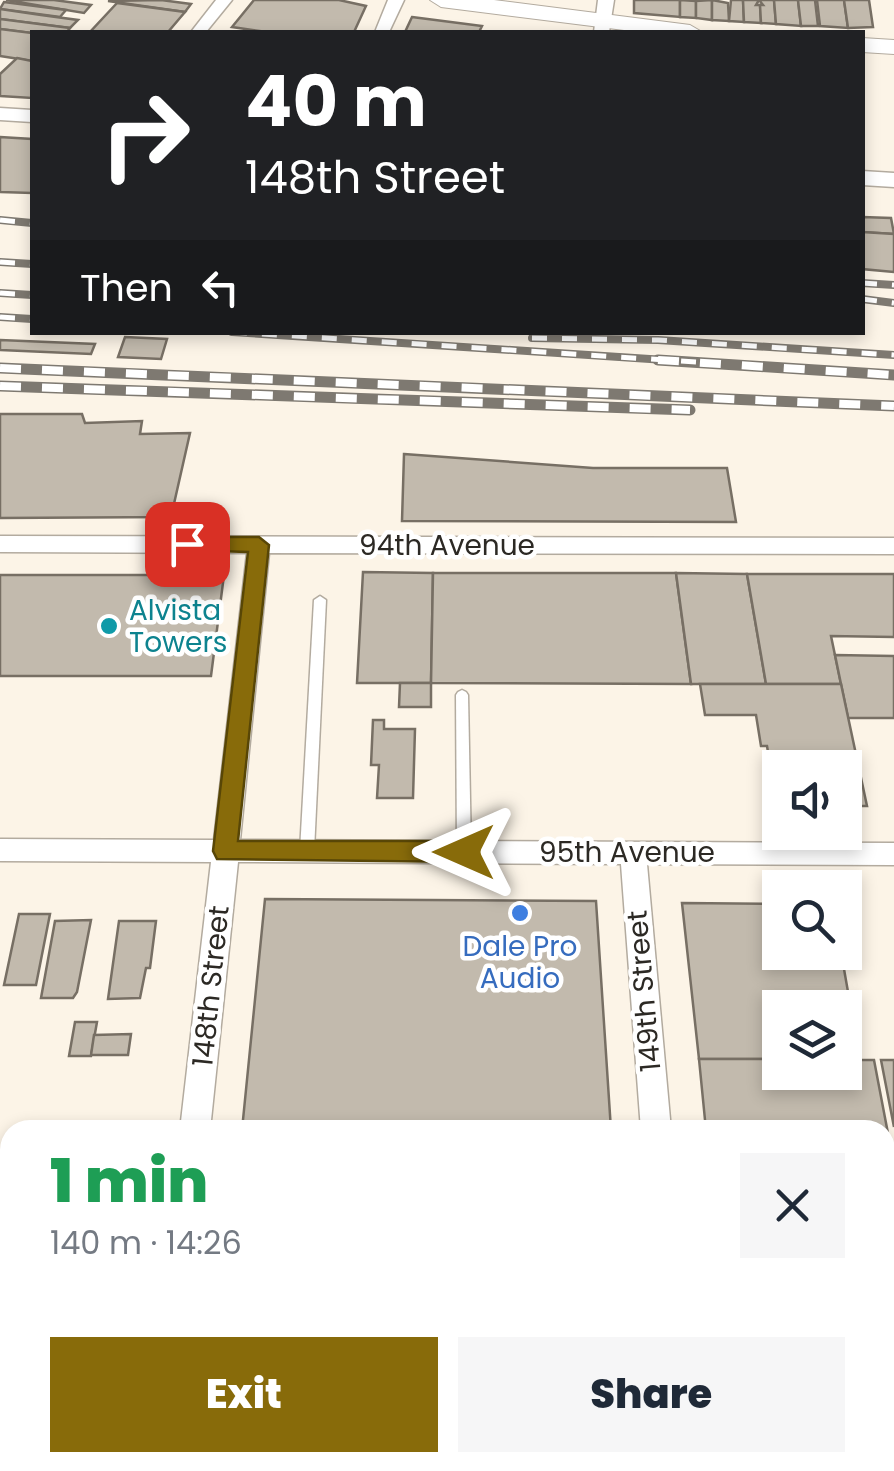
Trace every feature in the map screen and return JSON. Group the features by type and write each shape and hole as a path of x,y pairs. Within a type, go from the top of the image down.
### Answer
{"main road":[{"path":"441,0 677,30"},
{"path":"865,45 894,47"}],"street":[{"path":"200,30 224,0"},
{"path":"383,30 396,0"},
{"path":"0,114 30,116"},
{"path":"865,178 894,180"},
{"name":"94th Avenue","path":"0,544 894,546"},
{"name":"148th Street","path":"196,1120 259,545"},
{"name":"95th Avenue","path":"0,850 894,854"},
{"name":"149th Street","path":"633,852 655,1120"}],"lane":[{"path":"307,851 320,600"},
{"path":"462,695 464,852"}],"building":[{"path":"6,0 54,0 91,5 84,13"},
{"path":"254,0 339,0 366,6 355,30 232,27"},
{"path":"634,0 680,0 680,17 634,13"},
{"path":"680,0 696,1 696,18 680,17"},
{"path":"712,0 712,20 696,18 696,1"},
{"path":"712,0 728,3 729,21 712,20"},
{"path":"731,0 743,0 744,22 729,21"},
{"path":"743,0 759,0 756,5 760,5 761,23 744,22"},
{"path":"759,0 774,0 776,24 761,23 763,5"},
{"path":"774,0 798,0 801,26 776,24"},
{"path":"798,0 815,0 818,26 801,26"},
{"path":"817,0 844,0 848,28 820,26"},
{"path":"844,0 869,0 873,27 848,28"},
{"path":"108,1 191,4 185,12"},
{"path":"4,2 66,10 60,17 0,9"},
{"path":"117,3 185,12 170,30 92,30"},
{"path":"0,9 78,20 70,28 0,19"},
{"path":"412,17 482,26 480,30 406,30"},
{"path":"0,19 70,28 30,33 0,29"},
{"path":"0,29 30,33 30,61 0,56"},
{"path":"17,58 30,61 30,98 0,96 0,74"},
{"path":"0,137 30,139 30,193 0,192"},
{"path":"865,217 891,218 894,234 865,232"},
{"path":"865,232 894,234 894,272 865,269"},
{"path":"125,337 167,339 161,359 118,357"},
{"path":"0,340 95,344 91,354 0,350"},
{"path":"0,414 82,414 85,423 142,421 140,434 190,433 171,517 0,518"},
{"path":"404,454 593,468 727,468 736,522 402,521"},
{"path":"363,572 433,573 431,683 357,683"},
{"path":"433,573 676,573 691,684 431,683"},
{"path":"676,573 747,574 766,684 691,684"},
{"path":"747,574 894,574 894,637 831,636 841,684 766,684"},
{"name":"Alvista Towers","path":"0,575 224,575 211,676 0,676"},
{"path":"835,655 894,656 894,718 848,718"},
{"path":"400,683 431,683 431,707 399,707"},
{"path":"700,684 841,684 855,750 768,750 767,746 761,746 756,715 705,715"},
{"path":"373,720 384,720 384,729 415,729 413,798 377,798 379,765 371,765"},
{"path":"265,899 596,901 610,1120 243,1120"},
{"path":"682,903 762,904 762,970 844,970 848,990 762,990 762,1059 699,1059"},
{"path":"19,914 50,914 36,985 4,985"},
{"path":"91,920 77,992 73,998 41,998 55,921"},
{"path":"119,921 156,921 150,968 146,968 140,998 108,999"},
{"path":"75,1022 97,1022 91,1056 69,1056"},
{"path":"131,1034 128,1055 91,1055 94,1035"},
{"path":"699,1059 762,1059 762,1090 862,1090 862,1060 874,1060 885,1120 705,1120"},
{"path":"881,1060 894,1060 893,1120"}],"railway":[{"path":"0,220 30,223"},
{"path":"0,262 30,264"},
{"path":"865,283 894,285"},
{"path":"0,293 30,295"},
{"path":"865,299 894,303"},
{"path":"0,317 30,319"},
{"path":"278,335 696,362"},
{"path":"532,338 658,340 894,355"},
{"path":"658,360 894,375"},
{"path":"0,368 894,406"},
{"path":"0,386 690,410"}],"place":[{"name":"Alvista Towers","path":"109,626"},
{"name":"Dale Pro Audio","path":"520,913"}],"route":[{"path":"187,544 259,545 225,851 464,852"}]}
